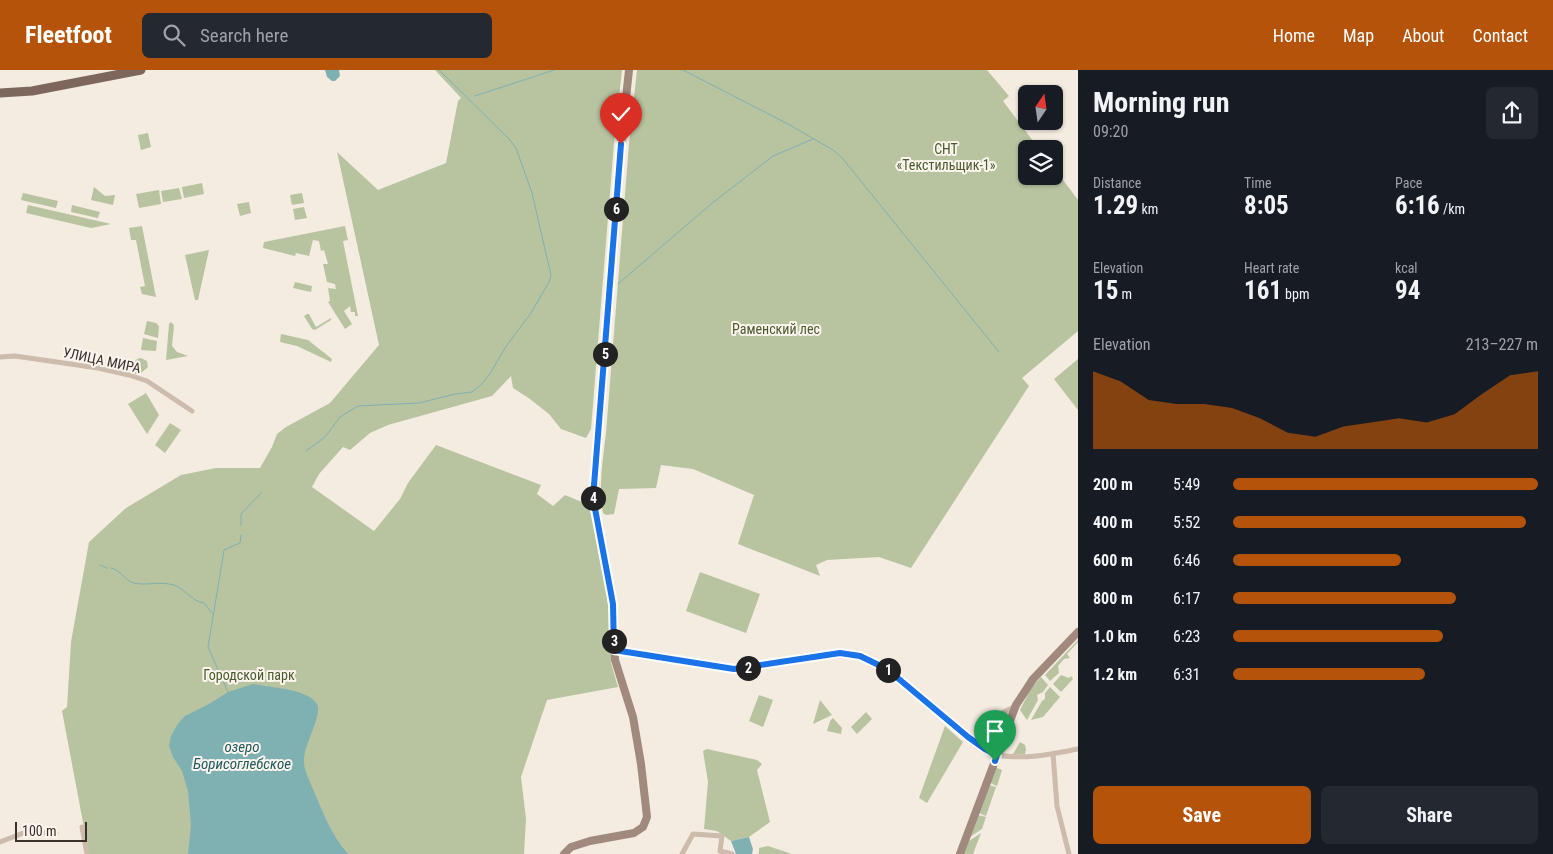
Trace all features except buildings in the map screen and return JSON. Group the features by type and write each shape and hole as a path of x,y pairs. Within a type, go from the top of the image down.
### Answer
{"main road":[{"path":"0,93 32,91 141,70"}],"street":[{"path":"564,854 571,847 590,841 634,833 643,827 645,823 646,810 633,717 617,670 614,650 613,604 593,498 621,144 629,70"},
{"name":"УЛИЦА МИРА","path":"0,357 15,356 106,369 137,377 148,381 192,411"},
{"path":"960,854 1016,706 1033,679 1078,632"},
{"path":"614,650 734,669 840,653 860,656 887,669 975,742 997,755 1010,758 1025,758 1078,749"},
{"path":"975,742 994,717 1016,706"},
{"path":"1053,754 1057,806 1069,854"},
{"path":"82,827 87,854"},
{"path":"0,842 26,832 56,833"},
{"path":"682,854 693,834 722,836 720,851 732,854"}],"green space":[{"name":"Городской парк","path":"435,70 622,70 614,143 591,429 586,438 561,429 549,414 513,388 511,376 492,396 388,425 370,433 350,450 343,447 319,474 312,487 374,531 400,499 408,483 436,445 541,485 537,494 553,506 565,495 589,505 606,590 610,619 611,663 618,687 547,700 521,777 526,819 524,854 89,854 62,711 67,707 71,642 89,542 126,508 181,475 216,468 260,468 277,434 330,403 379,345 337,152 378,190 446,163 458,101 461,98"},
{"name":"Раменский лес","path":"637,70 987,70 1009,96 1003,101 1018,121 1018,130 1025,130 1032,140 1018,140 1018,185 1063,185 1063,180 1078,200 1078,331 1022,378 1029,386 911,568 879,557 827,560 816,565 820,576 738,544 754,495 693,469 661,465 656,488 619,489 614,514 606,515 603,513 602,473 629,144"},
{"path":"148,133 151,147 141,150 138,135"},
{"path":"202,183 204,194 184,198 182,187"},
{"path":"94,187 105,196 115,195 113,205 91,200"},
{"path":"179,188 182,199 163,202 161,191"},
{"path":"159,190 161,204 139,208 136,194"},
{"path":"23,193 58,201 56,208 21,200"},
{"path":"302,193 304,203 292,205 290,195"},
{"path":"249,202 251,213 240,216 237,204"},
{"path":"28,205 111,224 91,228 26,213"},
{"path":"72,205 100,212 98,218 71,212"},
{"path":"304,207 307,218 295,220 293,209"},
{"path":"142,226 156,297 142,294 140,287 145,286 136,240 131,240 129,228"},
{"path":"345,226 348,240 343,241 358,316 355,316 355,312 351,312 350,306 344,311 352,324 345,329 328,302 330,301 328,288 336,289 335,284 327,282 323,264 328,264 324,250 321,251 319,241 313,240 309,256 296,253 295,256 263,248 264,242"},
{"path":"209,250 198,300 195,300 185,255"},
{"path":"295,282 312,286 311,292 293,288"},
{"path":"309,314 316,327 331,318 331,320 315,330 312,329 304,316"},
{"path":"147,321 156,323 159,326 158,338 144,334"},
{"path":"171,322 174,325 172,346 177,352 188,356 166,360 169,324"},
{"path":"281,334 308,340 332,359 331,362 297,346 280,342"},
{"path":"143,338 157,341 156,351 141,350"},
{"path":"141,358 147,361 148,367 141,373 135,374 132,370 133,364 137,359"},
{"path":"1078,359 1078,410 1054,379"},
{"path":"146,393 159,415 147,434 128,404"},
{"path":"170,423 181,430 165,453 155,445"},
{"path":"700,572 760,594 746,633 686,611"},
{"path":"1078,640 1067,654 1070,658 1064,659 1058,666 1059,673 1050,681 1045,675"},
{"path":"1061,675 1069,678 1071,676 1073,679 1061,692 1053,684"},
{"path":"1041,677 1048,685 1043,692 1037,695 1038,700 1027,720 1020,710 1032,686"},
{"path":"1050,687 1060,697 1043,717 1031,720 1045,699 1045,693"},
{"path":"759,695 773,700 763,727 749,721"},
{"path":"820,700 832,715 813,724"},
{"path":"866,712 872,719 857,734 851,727"},
{"path":"1001,715 1004,719 993,746 988,747 981,742 981,739 998,716"},
{"path":"833,718 842,728 841,734 827,731"},
{"path":"945,726 963,742 927,803 919,798"},
{"path":"1020,742 1025,745 1025,754 1013,754"},
{"path":"707,749 757,760 762,764 757,770 770,822 749,837 731,841 717,831 704,829 708,782 703,751"},
{"path":"995,767 1002,770 997,786 990,783"},
{"path":"989,785 996,787 986,816 979,813"},
{"path":"978,815 986,817 982,829 970,837"},
{"path":"981,833 973,854 964,854 969,841"},
{"path":"768,846 792,854 759,854 759,848"}],"water":[{"path":"325,70 339,70 340,76 335,81 332,81 327,77"},
{"name":"озеро Борисоглебское","path":"253,684 297,692 313,699 317,704 318,709 315,723 306,747 305,768 327,822 348,854 188,854 191,825 188,791 182,771 173,757 169,746 171,736 185,716 228,692"},
{"path":"749,837 753,849 752,854 736,854 731,841"}],"waterway":[{"path":"306,451 325,437 340,417 358,406 419,403 472,392 489,375 507,345 531,313 549,282 551,275 532,193 516,148 439,70"},
{"path":"475,96 554,70"},
{"path":"683,70 788,124 833,150 843,159 999,352"},
{"path":"618,284 711,204 773,156 813,139"},
{"path":"241,525 241,514 261,493"},
{"path":"228,692 208,647 224,550 240,543 241,535"},
{"path":"100,565 107,568"},
{"path":"111,568 134,583 174,585 195,600 204,603 212,613"}],"route":[{"path":"621,144 593,498 613,604 614,650 734,669 840,653 860,656 887,669 968,737 997,755 995,761"}],"park label":[{"name":"СНТ «Текстильщик-1»","path":"946,158"}]}
